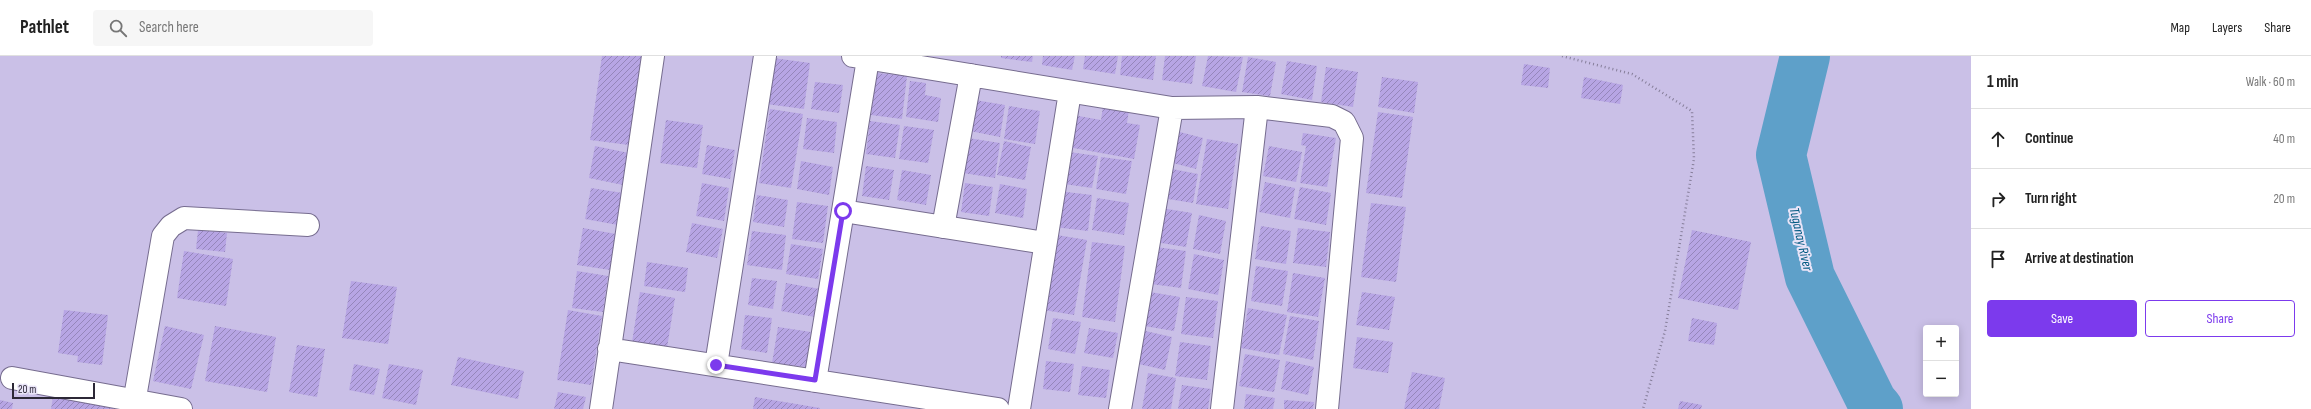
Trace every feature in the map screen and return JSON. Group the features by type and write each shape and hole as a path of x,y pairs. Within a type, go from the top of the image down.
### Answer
{"street":[{"path":"601,409 653,56"},
{"path":"716,365 765,56"},
{"path":"815,380 843,211 860,57 1172,108 1257,107 1332,116 1344,122 1352,138 1327,409"},
{"path":"943,227 971,75"},
{"path":"1019,409 1070,92"},
{"path":"1222,409 1257,107"},
{"path":"1120,409 1172,108"},
{"path":"843,211 1046,243"},
{"path":"133,405 163,236 171,226 184,218 308,225"},
{"path":"609,349 998,409"},
{"path":"12,378 133,405 181,409"}],"path":[{"path":"1562,56 1632,74 1692,111 1694,159 1665,330 1643,409"}],"building":[{"path":"602,56 642,56 629,145 590,140"},
{"path":"1001,56 1033,56 1032,62 1001,58"},
{"path":"1043,56 1075,56 1072,70 1042,65"},
{"path":"1085,56 1118,56 1115,74 1083,69"},
{"path":"1122,56 1156,56 1153,80 1120,75"},
{"path":"1165,56 1196,56 1192,84 1162,80"},
{"path":"1208,56 1243,57 1236,92 1202,86"},
{"path":"1248,57 1276,62 1270,96 1242,92"},
{"path":"773,58 810,63 804,109 766,104"},
{"path":"1287,61 1317,66 1312,100 1281,94"},
{"path":"1524,64 1550,68 1548,88 1521,85"},
{"path":"1326,67 1358,72 1353,107 1321,102"},
{"path":"877,73 907,76 902,119 871,115"},
{"path":"1382,77 1418,82 1414,113 1378,107"},
{"path":"1584,77 1623,85 1620,104 1581,98"},
{"path":"910,81 926,83 925,95 941,98 938,122 906,117"},
{"path":"815,82 843,85 839,113 811,109"},
{"path":"975,100 1005,105 1000,137 970,131"},
{"path":"1009,106 1040,111 1035,144 1004,139"},
{"path":"1103,106 1129,110 1127,123 1140,125 1134,159 1068,147 1073,115 1101,120"},
{"path":"770,109 803,114 791,188 759,183"},
{"path":"1378,112 1413,117 1402,198 1366,193"},
{"path":"807,118 837,122 834,153 803,149"},
{"path":"666,120 703,125 697,168 660,163"},
{"path":"870,121 900,125 895,158 866,154"},
{"path":"904,126 934,130 928,163 899,159"},
{"path":"1176,131 1203,138 1196,169 1169,162"},
{"path":"1303,133 1336,138 1327,187 1300,183 1306,146 1301,145"},
{"path":"968,138 1000,143 995,178 963,173"},
{"path":"1207,139 1238,144 1228,209 1196,204"},
{"path":"1004,141 1031,147 1025,180 997,175"},
{"path":"707,145 735,150 730,179 702,174"},
{"path":"595,146 629,153 623,185 589,178"},
{"path":"1269,146 1302,152 1296,182 1263,176"},
{"path":"1069,152 1098,156 1092,188 1064,184"},
{"path":"1101,157 1132,161 1126,194 1096,189"},
{"path":"801,161 833,167 829,195 797,189"},
{"path":"866,166 894,170 889,200 862,196"},
{"path":"1167,168 1198,174 1193,203 1162,198"},
{"path":"902,170 931,175 926,205 897,200"},
{"path":"1265,182 1295,188 1290,218 1259,212"},
{"path":"702,183 729,188 724,221 696,216"},
{"path":"965,183 993,187 989,216 961,212"},
{"path":"1000,184 1027,189 1023,218 995,213"},
{"path":"1300,187 1331,193 1326,225 1294,219"},
{"path":"591,188 623,193 618,225 585,219"},
{"path":"1058,191 1092,195 1088,231 1054,227"},
{"path":"757,195 788,200 784,227 753,222"},
{"path":"1097,198 1129,203 1124,235 1092,230"},
{"path":"797,202 828,206 823,243 792,239"},
{"path":"1371,203 1406,207 1396,282 1361,277"},
{"path":"1161,208 1192,213 1186,247 1155,242"},
{"path":"1199,215 1226,221 1220,254 1193,249"},
{"path":"692,223 723,229 717,258 686,252"},
{"path":"1261,226 1291,231 1286,264 1255,259"},
{"path":"583,228 616,234 610,270 577,265"},
{"path":"1298,228 1330,232 1326,267 1293,263"},
{"path":"198,230 227,233 225,252 196,249"},
{"path":"1692,230 1751,242 1738,310 1678,298"},
{"path":"752,231 786,235 782,270 747,265"},
{"path":"1051,234 1087,240 1074,315 1038,309"},
{"path":"1092,242 1125,246 1115,322 1082,317"},
{"path":"791,244 823,249 818,279 786,274"},
{"path":"1156,247 1186,251 1181,288 1151,284"},
{"path":"184,251 233,259 226,306 177,298"},
{"path":"1194,254 1224,260 1218,295 1188,289"},
{"path":"647,262 688,268 685,292 644,286"},
{"path":"1256,266 1288,271 1282,306 1251,301"},
{"path":"577,271 608,276 603,312 572,308"},
{"path":"1293,273 1325,278 1318,317 1287,312"},
{"path":"752,278 777,281 773,309 748,305"},
{"path":"351,281 397,287 388,344 342,338"},
{"path":"786,283 820,289 815,317 781,311"},
{"path":"1144,291 1180,297 1174,331 1138,325"},
{"path":"640,292 675,298 667,348 632,342"},
{"path":"1362,292 1395,297 1389,330 1356,325"},
{"path":"1186,297 1218,301 1213,338 1181,334"},
{"path":"1248,308 1287,315 1279,355 1241,348"},
{"path":"64,310 108,315 102,365 77,362 78,356 58,353"},
{"path":"568,310 602,316 591,385 557,380"},
{"path":"745,315 772,318 767,353 741,349"},
{"path":"1290,316 1319,321 1313,360 1283,354"},
{"path":"1053,318 1081,322 1075,354 1048,349"},
{"path":"1692,318 1717,323 1714,345 1688,341"},
{"path":"165,326 204,335 191,389 153,381"},
{"path":"215,326 276,337 267,392 205,381"},
{"path":"778,327 811,332 806,367 772,363"},
{"path":"1089,328 1118,333 1113,358 1084,353"},
{"path":"1141,330 1172,337 1165,370 1134,363"},
{"path":"1357,337 1393,342 1388,373 1353,368"},
{"path":"1180,342 1211,346 1207,380 1175,376"},
{"path":"297,345 325,349 317,397 289,392"},
{"path":"1245,354 1280,360 1274,392 1239,386"},
{"path":"458,357 524,371 518,399 451,385"},
{"path":"1046,361 1074,364 1070,392 1043,389"},
{"path":"1286,361 1314,367 1308,395 1281,389"},
{"path":"354,364 380,369 374,395 349,390"},
{"path":"389,364 423,370 416,405 382,398"},
{"path":"1082,366 1110,370 1106,398 1078,395"},
{"path":"1412,372 1445,378 1439,409 1404,409"},
{"path":"1148,373 1176,378 1171,409 1142,409"},
{"path":"1182,385 1211,389 1208,409 1178,409"},
{"path":"558,392 586,397 583,409 554,409"},
{"path":"1246,394 1275,398 1273,409 1244,409"},
{"path":"53,397 113,408 113,409 51,409"},
{"path":"755,397 820,408 820,409 753,409"},
{"path":"0,400 13,403 12,409 0,409"},
{"path":"1284,400 1314,402 1313,409 1284,409"},
{"path":"1680,401 1702,405 1701,409 1678,409"}],"waterway":[{"name":"Tuganay River","path":"1805,56 1781,155 1810,277 1872,402 1878,409"}],"route":[{"path":"716,365 815,380 843,211"}]}
